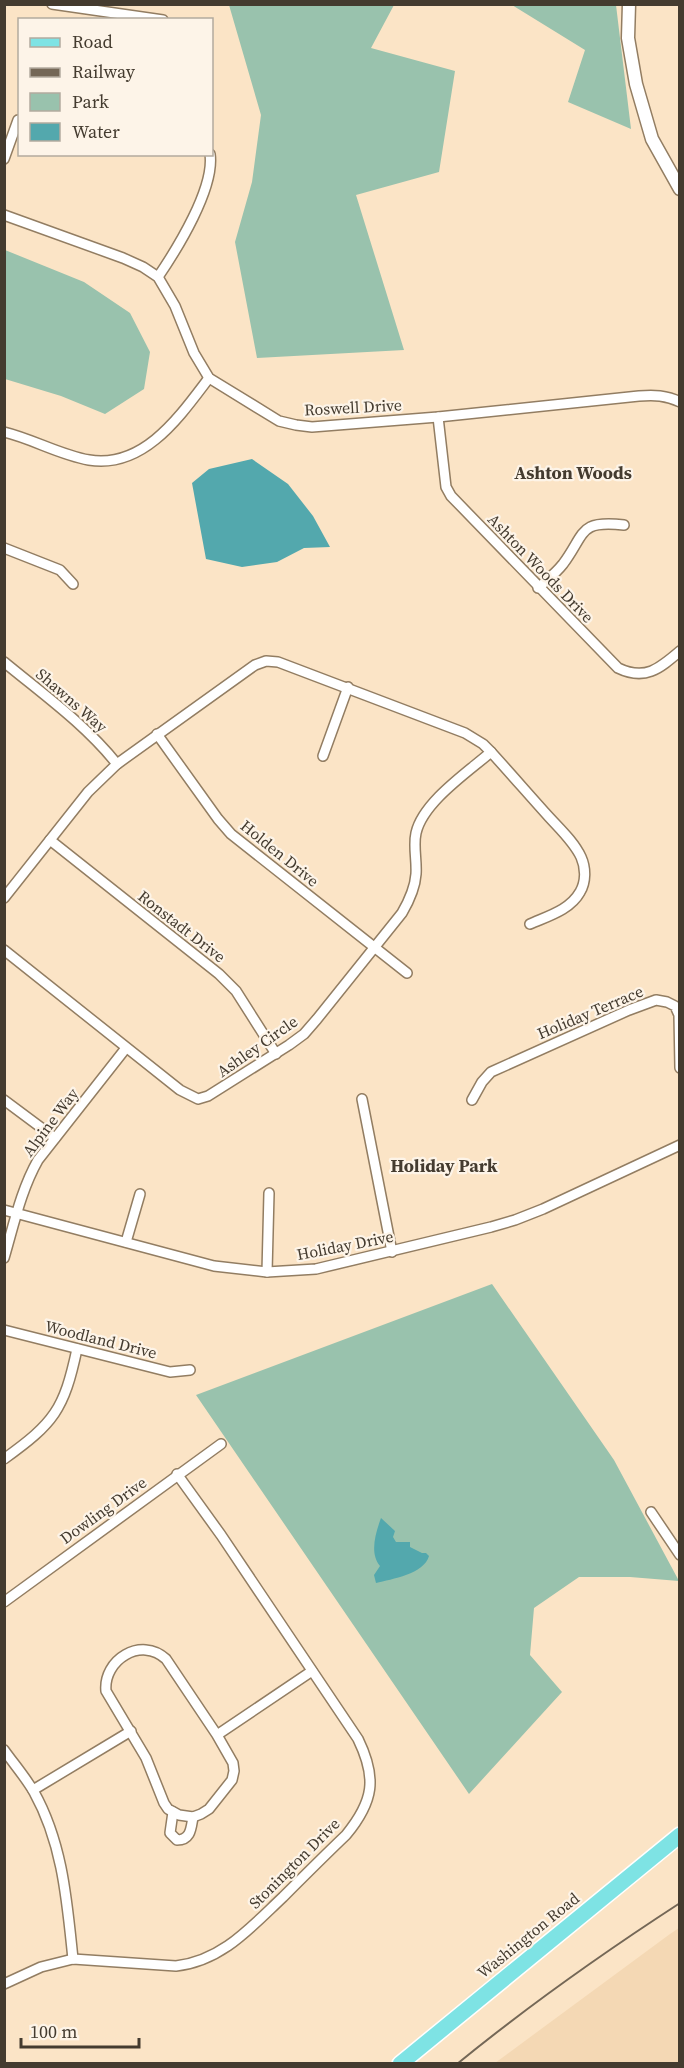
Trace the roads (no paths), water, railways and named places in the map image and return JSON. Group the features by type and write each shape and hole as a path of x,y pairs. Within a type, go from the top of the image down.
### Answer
{"main road":[{"name":"Washington Road","path":"400,2064 680,1835"}],"street":[{"path":"52,4 149,18"},
{"path":"629,4 628,38 636,84 652,139 680,189"},
{"path":"4,159 18,120"},
{"path":"158,277 172,256 204,192 209,176 210,156"},
{"name":"Roswell Drive","path":"4,215 123,258 158,277 175,306 201,368 210,378 279,421 312,427 438,417 639,396 663,396 680,402"},
{"path":"4,432 38,441 88,460 106,461 124,458 163,434 210,378"},
{"name":"Ashton Woods Drive","path":"438,417 446,487 451,496 618,668 628,673 641,674 654,671 680,651"},
{"path":"538,588 564,562 585,530 594,524 624,525"},
{"path":"4,548 60,570 73,584"},
{"path":"4,898 88,792 117,764 255,665 266,661 290,665 348,687 465,734 483,744 569,840 581,857 584,868 585,881 580,893 571,903 558,912 530,924"},
{"name":"Shawns Way","path":"4,662 98,740 117,764"},
{"path":"323,756 348,687"},
{"name":"Holden Drive","path":"157,734 231,834 407,973"},
{"name":"Ashley Circle","path":"4,950 180,1090 198,1099 218,1091 304,1034 374,949 402,913 414,888 416,832 422,818 447,790 491,752"},
{"name":"Ronstadt Drive","path":"50,840 219,974 236,991 276,1053"},
{"name":"Holiday Terrace","path":"472,1100 482,1082 491,1072 656,1000 675,1006 679,1015 680,1068"},
{"name":"Alpine Way","path":"4,1258 28,1178 38,1160 126,1048"},
{"path":"362,1099 392,1252"},
{"path":"4,1100 55,1138"},
{"name":"Holiday Drive","path":"4,1210 214,1266 267,1272 316,1269 515,1221 680,1145"},
{"path":"267,1272 269,1192"},
{"path":"126,1242 140,1194"},
{"name":"Woodland Drive","path":"4,1330 170,1372 190,1370"},
{"path":"4,1459 28,1442 55,1416 71,1379 77,1349"},
{"name":"Dowling Drive","path":"4,1602 221,1444"},
{"name":"Stonington Drive","path":"4,1984 41,1967 73,1959 176,1966 191,1964 219,1953 245,1933 346,1835 358,1820 365,1806 370,1789 371,1772 358,1739 221,1534 177,1474"},
{"path":"651,1512 680,1555"},
{"path":"142,1648 159,1653 166,1659 233,1763 232,1780 209,1809 193,1817 179,1815 164,1803 146,1758 131,1731 106,1691 105,1680 109,1670 116,1662 132,1651 142,1648"},
{"path":"217,1735 312,1671"},
{"path":"33,1790 131,1731"},
{"path":"4,1750 33,1790 51,1829 65,1889 73,1959"},
{"path":"173,1812 170,1833 177,1840 189,1835 193,1817"}],"water":[{"path":"252,459 288,484 313,516 330,547 304,548 277,562 242,567 206,559 192,483 209,469"},
{"path":"381,1518 395,1531 393,1537 396,1542 410,1542 410,1547 429,1556 421,1567 414,1571 376,1583 374,1575 380,1566 375,1555 374,1542"}],"railway":[{"path":"457,2064 566,1980 680,1903"}],"district":[{"name":"Ashton Woods","path":"573,472"},
{"name":"Holiday Park","path":"444,1165"}]}
